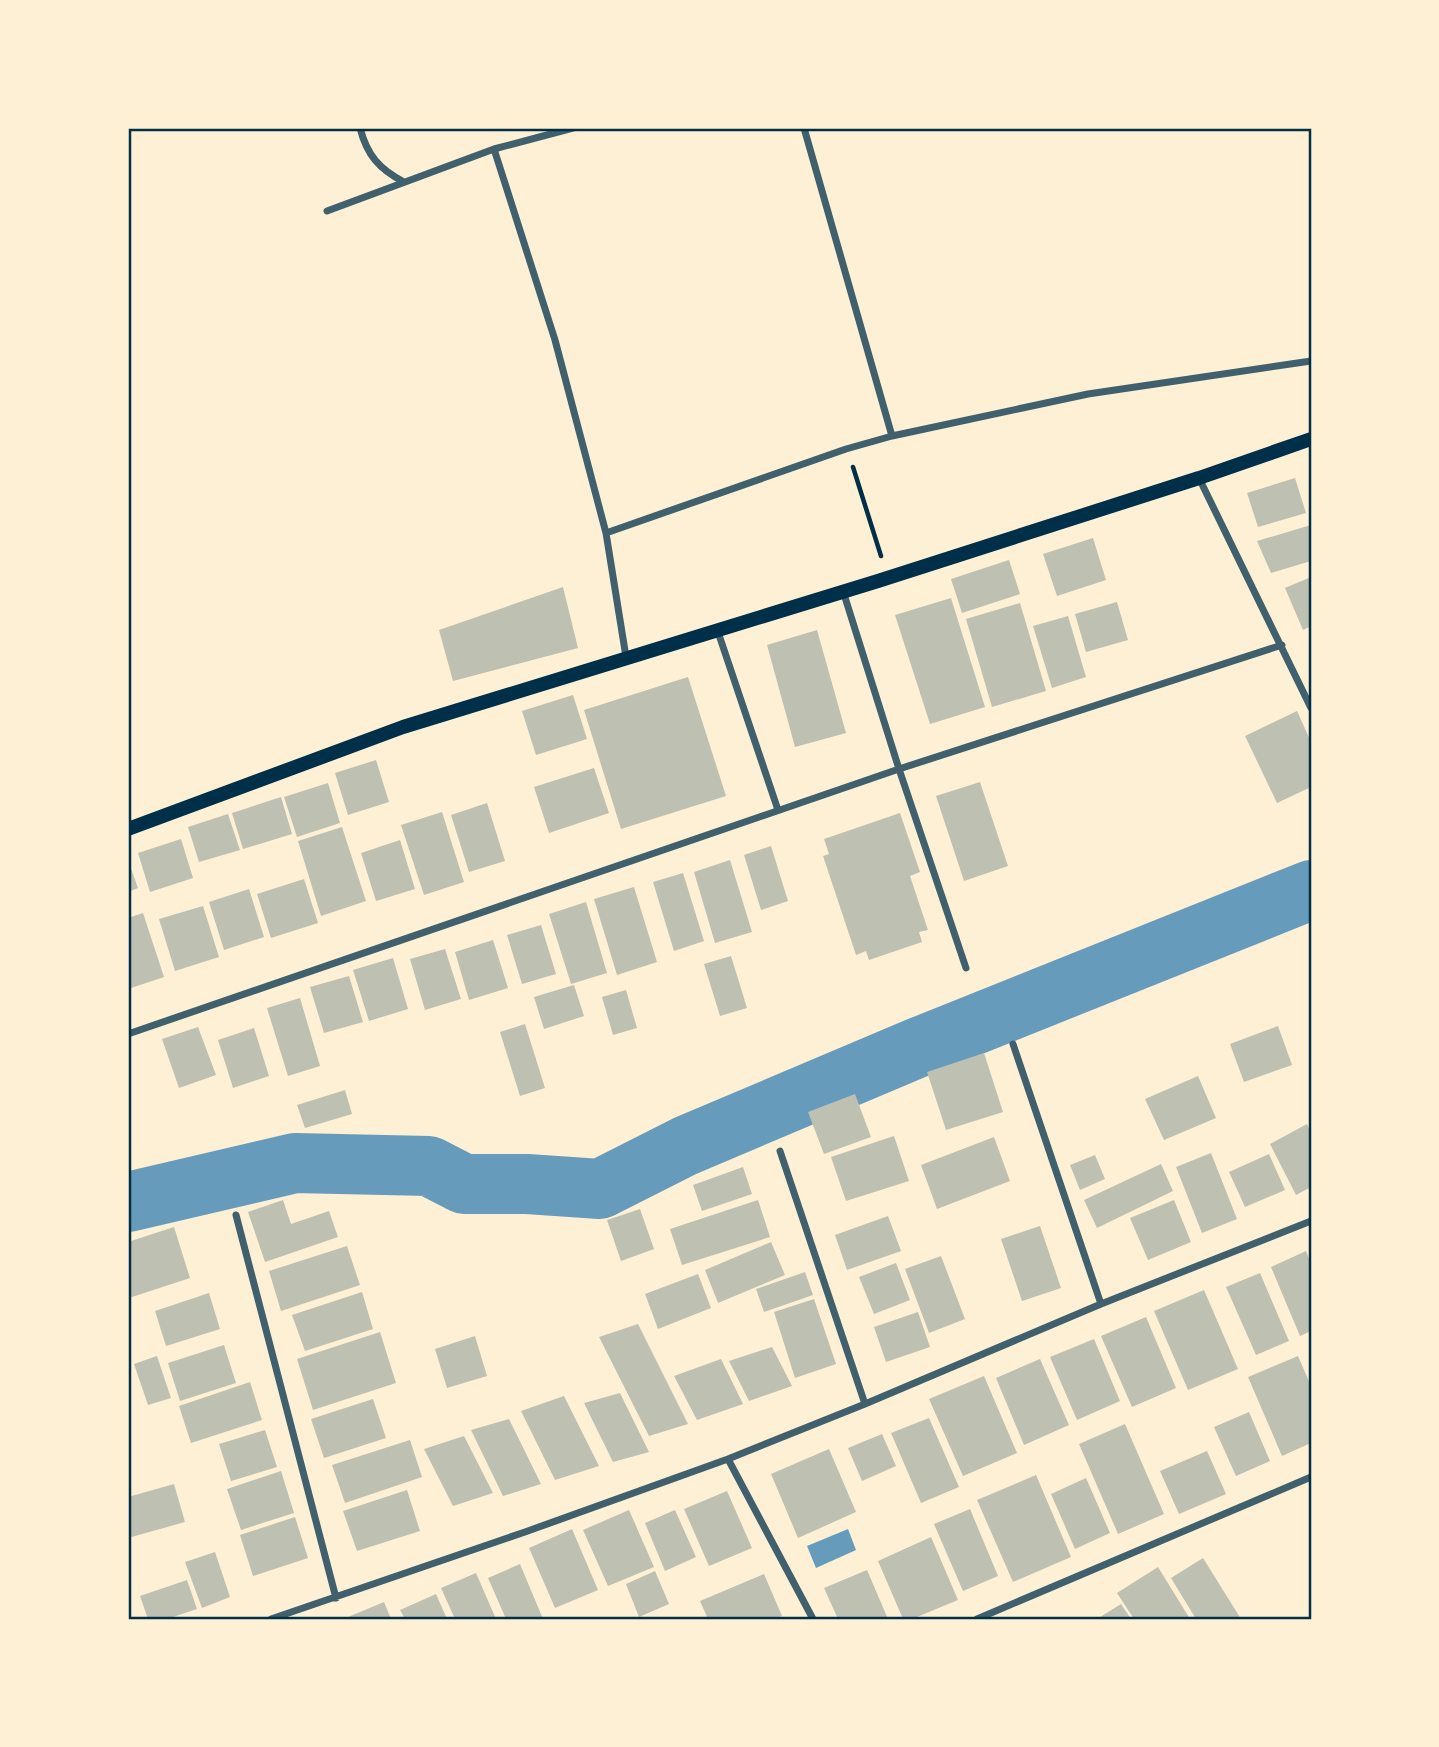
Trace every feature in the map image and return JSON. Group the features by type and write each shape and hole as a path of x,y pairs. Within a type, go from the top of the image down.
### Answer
{"main road":[{"path":"128,829 403,727 878,581 1199,478 1311,439"}],"street":[{"path":"360,128 372,159 386,172 404,182"},
{"path":"327,211 494,149 573,128"},
{"path":"804,128 892,436"},
{"path":"494,149 555,340 606,533 626,657"},
{"path":"606,533 846,449 892,436 1088,394 1311,361"},
{"path":"1199,478 1311,708"},
{"path":"844,591 899,769 966,968"},
{"path":"717,629 778,810"},
{"path":"128,1034 899,769 1282,645"},
{"path":"1013,1044 1101,1304"},
{"path":"780,1151 865,1404"},
{"path":"236,1215 336,1598"},
{"path":"271,1619 728,1459 1101,1304 1311,1222"},
{"path":"728,1459 813,1619"},
{"path":"977,1619 1311,1476"}],"path":[{"path":"846,449 881,554 878,581"}],"water":[{"path":"848,1529 856,1550 816,1568 807,1546"}],"building":[{"path":"1295,478 1306,513 1258,527 1247,493"},
{"path":"1311,525 1311,561 1271,573 1257,541"},
{"path":"1093,538 1106,580 1057,596 1043,554"},
{"path":"1009,560 1020,594 962,613 951,579"},
{"path":"1311,577 1311,626 1303,630 1285,588"},
{"path":"563,587 578,648 453,681 439,630"},
{"path":"951,598 985,707 930,724 895,615"},
{"path":"1117,602 1128,640 1086,652 1075,614"},
{"path":"1020,603 1046,691 992,707 966,619"},
{"path":"1068,616 1086,677 1052,688 1033,626"},
{"path":"817,630 846,733 795,747 767,645"},
{"path":"688,677 726,796 621,829 584,710"},
{"path":"573,695 587,739 536,755 522,711"},
{"path":"1297,711 1311,742 1311,787 1277,803 1245,736"},
{"path":"376,760 389,802 348,815 335,773"},
{"path":"594,768 609,813 549,833 534,787"},
{"path":"980,782 1008,866 964,881 936,796"},
{"path":"328,783 340,823 297,837 284,797"},
{"path":"281,797 292,834 243,849 232,813"},
{"path":"487,803 505,861 469,872 451,815"},
{"path":"442,812 464,882 424,895 401,825"},
{"path":"900,813 920,872 910,876 928,930 919,932 922,942 869,960 866,951 856,955 823,856 829,854 824,839"},
{"path":"228,814 240,850 199,862 188,827"},
{"path":"342,827 366,901 321,916 298,841"},
{"path":"181,839 193,878 150,892 138,853"},
{"path":"400,840 415,889 376,901 361,853"},
{"path":"771,846 788,901 761,910 744,855"},
{"path":"128,860 138,888 128,892"},
{"path":"730,860 752,932 715,943 694,872"},
{"path":"683,873 704,941 674,951 653,882"},
{"path":"304,879 318,923 271,938 257,894"},
{"path":"634,887 657,962 617,975 594,899"},
{"path":"249,889 264,937 224,950 209,902"},
{"path":"586,902 607,973 571,984 549,914"},
{"path":"203,906 219,957 175,971 159,919"},
{"path":"143,913 164,977 128,989 128,918"},
{"path":"541,925 556,974 522,984 507,935"},
{"path":"493,940 508,988 469,1000 455,952"},
{"path":"445,949 461,999 425,1010 410,959"},
{"path":"731,956 747,1008 720,1016 704,964"},
{"path":"393,958 408,1009 369,1021 353,970"},
{"path":"349,976 363,1022 324,1033 310,987"},
{"path":"574,985 584,1016 544,1029 534,997"},
{"path":"626,990 637,1028 613,1035 602,997"},
{"path":"300,998 320,1066 288,1076 267,1008"},
{"path":"525,1024 545,1088 520,1096 500,1032"},
{"path":"1278,1026 1292,1065 1244,1082 1230,1044"},
{"path":"198,1027 216,1075 179,1088 162,1039"},
{"path":"254,1028 269,1076 233,1088 218,1040"},
{"path":"984,1053 1003,1112 946,1130 927,1072"},
{"path":"1198,1076 1216,1118 1164,1140 1145,1099"},
{"path":"345,1090 352,1114 305,1128 297,1105"},
{"path":"855,1094 871,1137 824,1154 808,1112"},
{"path":"1307,1124 1311,1133 1311,1187 1296,1195 1270,1144"},
{"path":"894,1136 909,1181 846,1201 831,1157"},
{"path":"994,1137 1010,1181 937,1209 921,1165"},
{"path":"1211,1153 1237,1219 1202,1233 1176,1167"},
{"path":"1269,1154 1285,1190 1245,1207 1229,1172"},
{"path":"1095,1155 1105,1179 1080,1190 1070,1165"},
{"path":"1161,1164 1173,1191 1097,1228 1084,1200"},
{"path":"743,1167 752,1194 702,1211 693,1185"},
{"path":"283,1200 291,1224 329,1211 338,1237 265,1262 248,1212"},
{"path":"758,1200 770,1237 682,1265 670,1229"},
{"path":"1174,1200 1191,1242 1148,1260 1130,1218"},
{"path":"640,1209 654,1249 621,1261 607,1220"},
{"path":"888,1216 901,1251 847,1270 835,1235"},
{"path":"1040,1226 1061,1288 1022,1301 1001,1239"},
{"path":"174,1227 190,1278 129,1298 128,1242"},
{"path":"771,1242 785,1275 718,1303 705,1270"},
{"path":"347,1246 360,1285 281,1311 269,1271"},
{"path":"1306,1251 1311,1264 1311,1331 1300,1336 1271,1267"},
{"path":"941,1256 965,1319 929,1333 905,1269"},
{"path":"896,1263 910,1300 874,1314 859,1277"},
{"path":"805,1272 813,1295 764,1312 756,1289"},
{"path":"1260,1273 1289,1341 1256,1355 1226,1287"},
{"path":"698,1274 711,1308 658,1329 645,1294"},
{"path":"1204,1290 1238,1369 1188,1390 1154,1311"},
{"path":"362,1292 373,1329 305,1351 292,1315"},
{"path":"209,1293 220,1329 166,1346 155,1311"},
{"path":"814,1299 836,1364 795,1378 774,1312"},
{"path":"918,1312 930,1347 886,1362 874,1327"},
{"path":"1146,1317 1176,1388 1132,1407 1101,1336"},
{"path":"638,1324 688,1424 649,1436 599,1337"},
{"path":"380,1332 396,1383 313,1410 297,1359"},
{"path":"475,1336 487,1376 447,1388 435,1349"},
{"path":"1094,1339 1120,1401 1077,1420 1050,1357"},
{"path":"224,1345 236,1383 180,1401 168,1363"},
{"path":"772,1347 792,1386 749,1401 729,1361"},
{"path":"157,1356 171,1398 148,1405 134,1364"},
{"path":"1298,1356 1311,1386 1311,1443 1282,1456 1248,1377"},
{"path":"721,1359 743,1404 697,1420 674,1376"},
{"path":"1040,1359 1069,1425 1024,1445 996,1378"},
{"path":"984,1376 1017,1453 963,1476 929,1399"},
{"path":"250,1382 262,1420 191,1443 179,1406"},
{"path":"620,1393 649,1452 613,1462 584,1403"},
{"path":"564,1396 599,1466 555,1480 521,1411"},
{"path":"373,1399 386,1438 324,1458 311,1419"},
{"path":"1249,1412 1270,1461 1236,1476 1214,1427"},
{"path":"929,1418 959,1487 921,1503 891,1433"},
{"path":"509,1419 541,1484 503,1496 471,1430"},
{"path":"1125,1424 1164,1514 1118,1534 1079,1444"},
{"path":"265,1430 277,1467 231,1481 219,1444"},
{"path":"882,1434 896,1466 862,1481 848,1448"},
{"path":"464,1436 493,1493 453,1506 424,1449"},
{"path":"410,1440 422,1477 345,1503 332,1465"},
{"path":"829,1449 856,1512 798,1538 771,1474"},
{"path":"1207,1451 1226,1494 1179,1514 1160,1471"},
{"path":"281,1471 294,1513 241,1530 227,1489"},
{"path":"1036,1475 1071,1557 1013,1582 977,1500"},
{"path":"1086,1478 1110,1533 1075,1549 1051,1494"},
{"path":"174,1484 185,1522 128,1538 128,1497"},
{"path":"407,1490 420,1531 357,1551 343,1511"},
{"path":"727,1491 752,1548 709,1566 684,1509"},
{"path":"970,1509 998,1576 963,1591 934,1524"},
{"path":"629,1510 654,1567 608,1586 583,1530"},
{"path":"675,1510 696,1557 665,1571 645,1523"},
{"path":"295,1517 308,1558 253,1576 240,1535"},
{"path":"572,1529 598,1590 555,1608 529,1548"},
{"path":"931,1537 958,1600 912,1619 903,1619 878,1561"},
{"path":"215,1552 230,1597 202,1608 185,1562"},
{"path":"1203,1558 1241,1619 1196,1619 1171,1578"},
{"path":"520,1564 543,1619 506,1619 488,1578"},
{"path":"1158,1567 1190,1619 1134,1619 1117,1593"},
{"path":"867,1570 888,1619 838,1619 824,1588"},
{"path":"655,1571 669,1604 639,1617 626,1584"},
{"path":"476,1573 496,1619 455,1619 441,1588"},
{"path":"764,1574 782,1616 773,1619 708,1619 700,1601"},
{"path":"187,1580 197,1609 167,1619 148,1619 140,1596"},
{"path":"436,1594 447,1619 405,1619 400,1610"},
{"path":"384,1602 391,1619 348,1617"},
{"path":"1121,1604 1131,1619 1097,1619"}],"waterway":[{"path":"128,1202 295,1163 429,1166 464,1184 527,1184 600,1189 685,1146 919,1047 1311,890"}]}
